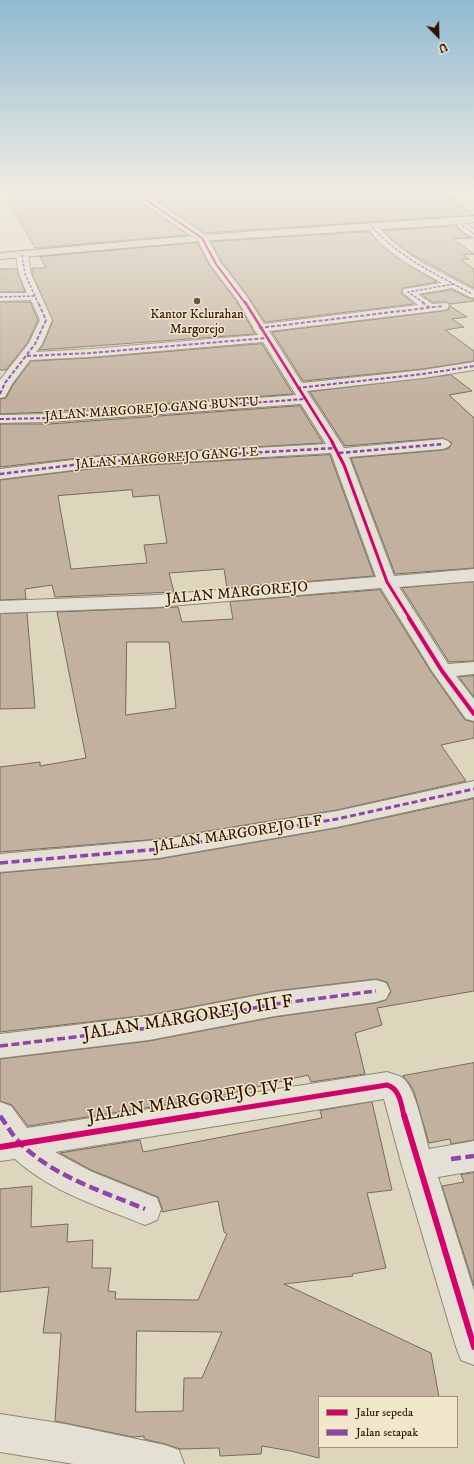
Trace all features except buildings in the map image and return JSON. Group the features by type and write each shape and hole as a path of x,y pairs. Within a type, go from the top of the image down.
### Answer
{"street":[{"path":"0,394 5,383 36,344 46,320 25,274 23,260"},
{"path":"214,260 243,300 337,451 344,465 387,582 442,671 474,714"},
{"path":"410,260 472,294"},
{"path":"430,308 408,292 454,284"},
{"path":"0,297 35,296"},
{"path":"27,356 90,353 263,333 443,306"},
{"name":"JALAN MARGOREJO GANG BUNTU","path":"0,419 49,418 301,394 474,366"},
{"name":"JALAN MARGOREJO GANG I E","path":"0,474 97,462 337,451 443,444"},
{"name":"JALAN MARGOREJO","path":"0,607 158,601 474,575"},
{"path":"442,671 474,668"},
{"name":"JALAN MARGOREJO II F","path":"0,863 159,849 337,819 474,789"},
{"name":"JALAN MARGOREJO III F","path":"0,1046 149,1028 290,1002 376,991"},
{"name":"JALAN MARGOREJO IV F","path":"10,1145 387,1085 393,1087 398,1094 418,1166"},
{"path":"0,1116 10,1145 68,1176 145,1210"},
{"path":"474,1156 418,1166 474,1347"},
{"path":"0,1433 65,1443 165,1464"}],"marked path":[{"path":"0,394 5,383 35,344 46,320 25,274 23,260"},
{"path":"411,260 472,294"},
{"path":"430,308 408,292 454,284"},
{"path":"0,297 35,296"},
{"path":"259,328 443,306"},
{"path":"27,356 90,353 266,338"},
{"path":"297,388 423,374 474,366"},
{"path":"0,419 49,418 305,399"},
{"path":"339,453 443,444"},
{"path":"0,474 97,462 335,448"},
{"path":"0,863 159,849 337,819 474,789"},
{"path":"0,1046 149,1028 275,1004 376,991"},
{"path":"0,1116 20,1143 33,1155 48,1165 79,1182 145,1209"},
{"path":"451,1159 474,1156"}],"cycle path":[{"path":"214,260 243,300 339,453 387,582 442,671 474,714"},
{"path":"0,1147 387,1085 393,1087 398,1094 418,1166 474,1347"}],"place":[{"name":"Kantor Kelurahan Margorejo","path":"197,301"}]}
